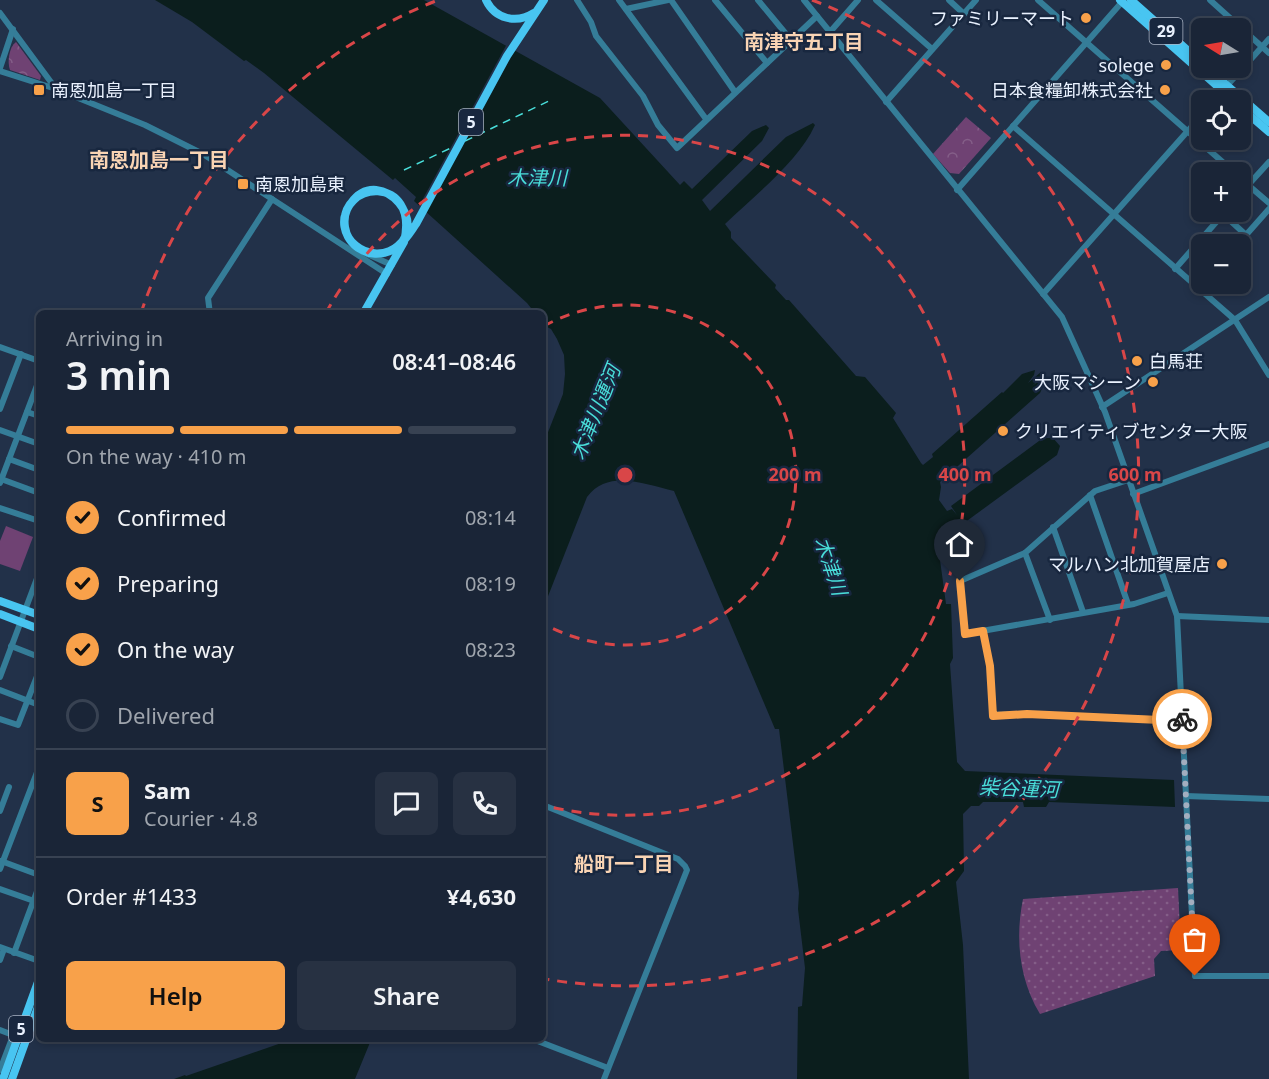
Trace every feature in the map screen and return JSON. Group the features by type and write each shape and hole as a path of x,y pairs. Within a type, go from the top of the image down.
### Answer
{"main road":[{"name":"5","path":"486,0 497,13 512,19 530,15 543,1"},
{"name":"5","path":"365,310 404,242 406,232 407,227 405,211 395,198 384,192 368,192 353,201 346,215 345,230 353,244 366,252 387,252 399,245 406,232 407,224 407,217 404,208 398,200 393,196 387,193 381,191 368,192 358,196 353,201 348,207 345,218 345,230 350,240 356,247 366,253 382,254 388,252 400,245 403,242 409,235 416,224 516,40 543,1"},
{"name":"29","path":"1124,1 1191,54"},
{"name":"29","path":"1124,1 1225,89 1269,122"},
{"name":"29","path":"1216,78 1225,89"},
{"path":"1251,116 1269,132"},
{"path":"0,601 36,614"},
{"path":"0,614 36,628"},
{"name":"5","path":"12,1079 36,989"},
{"name":"5","path":"3,1079 36,1010"}],"street":[{"path":"577,0 591,22 596,36 643,96 658,125 677,148 817,16"},
{"path":"619,0 706,119"},
{"path":"626,9 670,0 735,92"},
{"path":"715,0 767,63"},
{"path":"758,0 791,40"},
{"path":"804,0 1066,323 1102,407 1177,616 1195,976 1269,976"},
{"path":"830,32 858,0"},
{"path":"876,0 933,49"},
{"path":"949,0 964,14"},
{"path":"886,102 976,0"},
{"path":"1038,0 1223,162"},
{"path":"1210,0 1269,53"},
{"path":"957,190 1124,1"},
{"path":"0,13 57,89"},
{"path":"13,29 0,69 57,89 145,125 194,149 387,274"},
{"path":"1225,89 1269,39"},
{"path":"1013,126 1235,320 1269,375"},
{"path":"1043,294 1191,127"},
{"path":"1251,182 1268,166"},
{"path":"1251,188 1269,203"},
{"path":"210,310 208,298 272,199"},
{"path":"1233,222 1246,235 1269,209"},
{"path":"1251,215 1258,221"},
{"path":"1174,269 1216,222"},
{"path":"333,240 392,265"},
{"path":"1102,407 1269,297"},
{"path":"0,347 36,360"},
{"path":"0,410 21,354"},
{"path":"36,392 1,481 36,491"},
{"path":"27,412 36,415"},
{"path":"0,430 36,443"},
{"path":"1133,494 1269,444"},
{"path":"9,459 36,469"},
{"path":"1128,480 1095,491 1025,553 960,581 965,634 1050,620 1168,594"},
{"path":"1090,495 1128,604"},
{"path":"0,508 36,520"},
{"path":"1053,527 1083,612"},
{"path":"1025,553 1050,620"},
{"path":"0,677 36,583"},
{"path":"1177,616 1269,620"},
{"path":"983,631 990,666 993,716 1027,714 1160,720 1182,714"},
{"path":"11,646 36,656"},
{"path":"0,719 18,725 36,679"},
{"path":"0,690 36,704"},
{"path":"0,869 1,861 36,774"},
{"path":"0,811 9,787"},
{"path":"1186,796 1269,800"},
{"path":"546,806 678,859 687,870 604,1079"},
{"path":"1,861 36,874"},
{"path":"0,889 33,901"},
{"path":"14,953 36,894"},
{"path":"0,960 2,948 36,960"},
{"path":"0,1030 22,1038"},
{"path":"0,1070 2,1059 11,1041 22,1038"},
{"path":"540,1042 608,1068"}],"green space":[{"path":"16,42 41,76 40,80 10,70 9,55"},
{"path":"966,117 991,138 959,174 950,173 933,154"},
{"path":"6,526 33,537 20,571 0,564 0,541"},
{"path":"1178,888 1181,950 1161,951 1154,959 1155,976 1040,1014 1023,973 1019,928 1023,899"}],"water":[{"path":"155,0 424,0 600,98 680,185 684,181 692,189 752,131 766,125 769,128 762,141 702,200 710,211 786,137 813,123 815,125 808,138 787,165 725,224 731,232 731,238 776,285 775,288 786,300 789,300 856,376 865,377 896,413 893,418 921,463 923,465 933,457 932,454 1022,374 1035,370 1028,383 1041,372 1044,375 1032,386 1039,381 1045,382 1040,393 940,482 939,500 947,511 952,509 957,515 951,506 1043,438 1053,438 1060,446 1057,455 964,523 962,521 960,528 963,532 944,546 945,558 940,560 946,604 951,604 953,658 950,664 957,762 965,771 1174,780 1175,807 1049,802 1046,807 1024,807 1023,802 983,802 979,806 971,806 963,814 964,871 956,882 963,945 969,1079 797,1079 798,1007 802,1006 805,968 798,909 799,893 779,729 775,729 674,491 628,481 606,483 596,488 587,497 546,601 546,437 563,394 565,374 564,355 551,329 546,326 546,310 533,310 414,201 416,197 395,178 393,180 264,73 192,22"},
{"path":"284,1042 370,1042 355,1079 174,1079"}],"pier":[{"path":"508,42 516,48 425,214 418,208"}],"ferry route":[{"path":"465,141 551,100"},
{"path":"404,170 455,146"}],"way so far":[{"path":"1182,719 1195,976"}],"place":[{"name":"ファミリーマート","path":"1086,18"},
{"name":"solege","path":"1166,65"},
{"name":"南恩加島一丁目","path":"39,90"},
{"name":"日本食糧卸株式会社","path":"1165,90"},
{"name":"南恩加島東","path":"243,184"},
{"name":"白馬荘","path":"1137,361"},
{"name":"大阪マシーン","path":"1153,382"},
{"name":"クリエイティブセンター大阪","path":"1003,431"},
{"name":"マルハン北加賀屋店","path":"1222,564"}],"district":[{"name":"南津守五丁目","path":"804,41"},
{"name":"南恩加島一丁目","path":"159,159"},
{"name":"船町一丁目","path":"624,863"}],"route":[{"path":"960,581 965,634 983,631 990,666 993,716 1027,714 1160,720 1182,714 1182,719"}],"water label":[{"name":"木津川","path":"537,177"},
{"name":"木津川運河","path":"595,412"},
{"name":"木津川","path":"831,566"},
{"name":"柴谷運河","path":"1019,788"}]}
